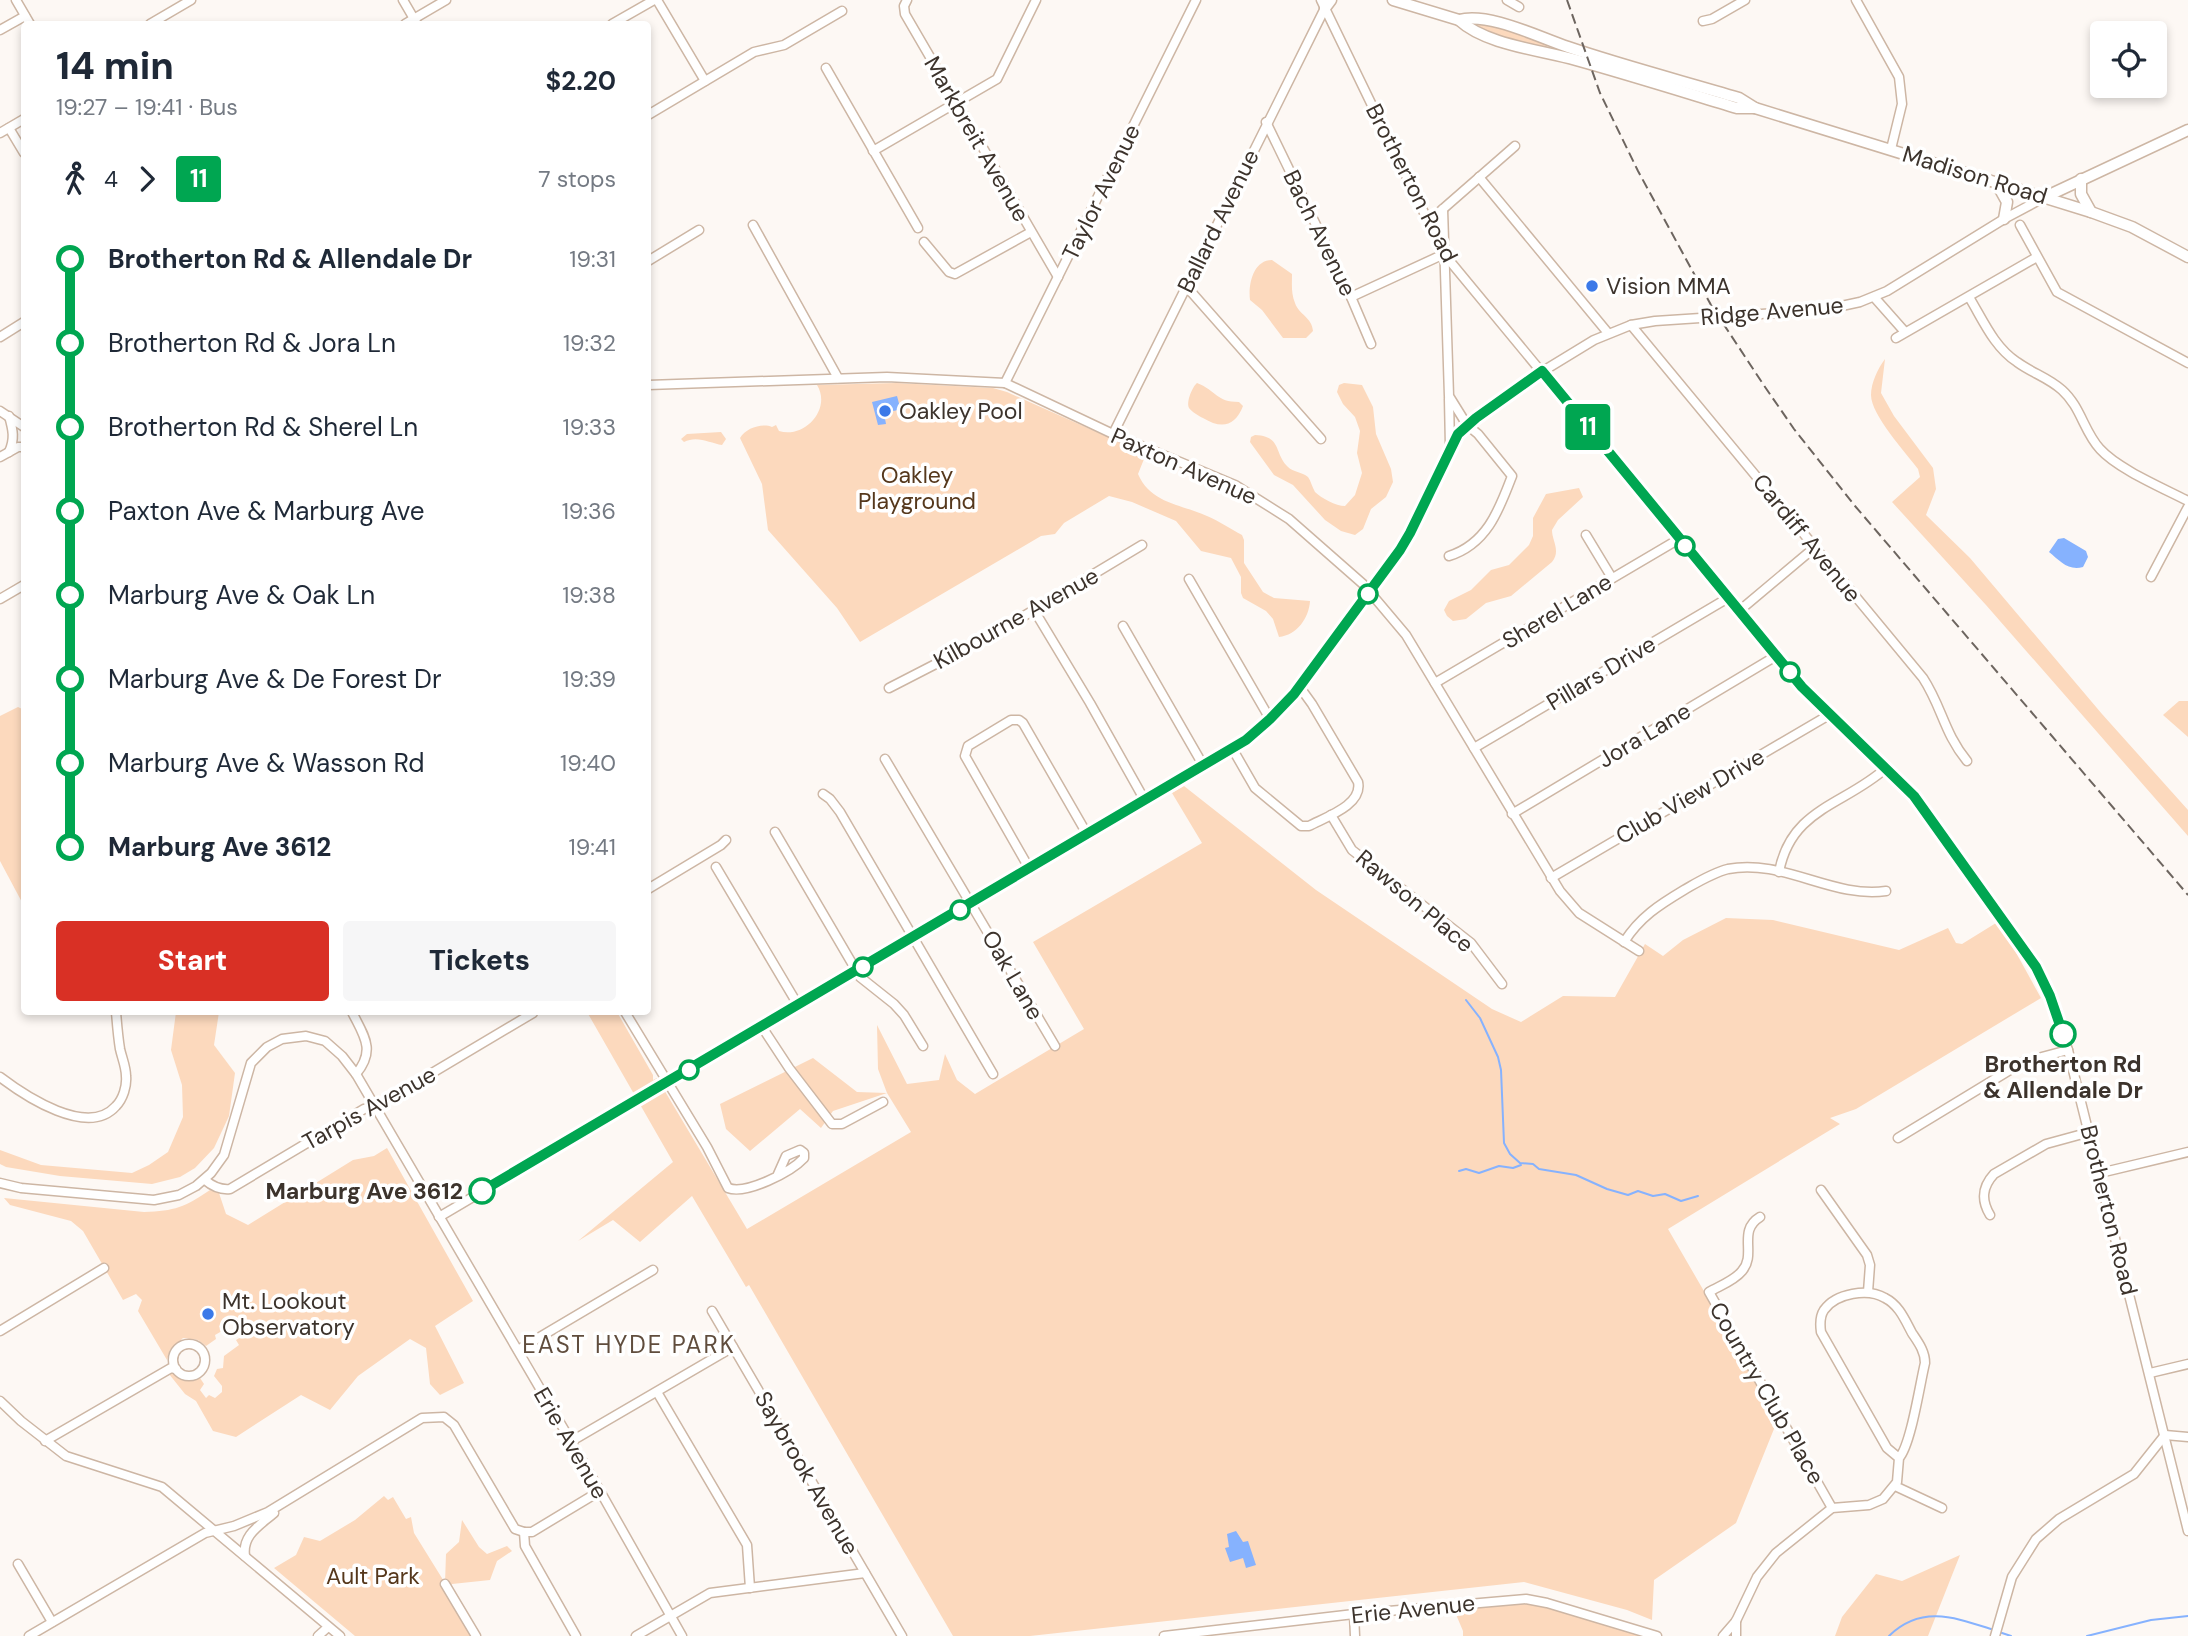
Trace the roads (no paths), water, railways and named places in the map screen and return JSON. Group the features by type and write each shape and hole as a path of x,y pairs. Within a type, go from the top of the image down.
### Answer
{"main road":[{"name":"Madison Road","path":"1393,0 1408,2 1459,20 1476,31 1525,48 1568,57 1737,108 1755,108"},
{"name":"Madison Road","path":"1459,20 1468,17 1508,26 1739,98 1755,108 2045,197 2132,228 2188,257"},
{"name":"Ridge Avenue","path":"2045,197 2188,130"},
{"path":"2081,179 2081,194 2091,212"},
{"path":"1997,184 2007,202 2004,219"}],"street":[{"path":"16,0 28,21"},
{"path":"155,21 191,0"},
{"path":"403,0 415,21"},
{"path":"417,21 446,0"},
{"path":"618,21 656,0 705,81"},
{"name":"Markbreit Avenue","path":"907,0 904,6 905,14 1058,277"},
{"path":"873,151 997,79 1036,0"},
{"name":"Taylor Avenue","path":"1005,383 1196,0"},
{"path":"1507,0 1519,7"},
{"path":"1703,22 1745,0"},
{"path":"1856,0 1899,77 1902,104 1891,149"},
{"name":"Ballard Avenue","path":"1114,434 1325,3"},
{"name":"Brotherton Road","path":"1325,3 1444,254 1776,656 1829,715 1914,796 2036,967 2050,996 2068,1050 2188,1531"},
{"path":"651,114 760,50 790,42 842,11"},
{"path":"0,30 25,16"},
{"path":"826,68 918,228"},
{"path":"0,133 21,121"},
{"name":"Bach Avenue","path":"1266,122 1371,344"},
{"path":"9,128 21,148"},
{"path":"1428,222 1515,146"},
{"path":"1479,177 1608,333"},
{"name":"Ridge Avenue","path":"1450,447 1467,425 1542,371 1608,333 1655,321 1844,307 1874,297 2045,197"},
{"path":"439,1217 1232,748 1270,719 1299,686 1410,533 1450,447 1443,209"},
{"path":"753,225 838,378"},
{"path":"2020,225 2057,292 2188,363"},
{"path":"651,259 699,230"},
{"path":"924,242 943,266 955,274 1031,232"},
{"path":"1351,297 1444,254"},
{"path":"1896,338 2037,257"},
{"path":"1186,286 1321,439"},
{"path":"1874,297 1905,332"},
{"path":"1969,297 2006,354 2050,380 2067,394 2094,442 2106,455 2188,501"},
{"path":"0,337 21,324"},
{"name":"Cardiff Avenue","path":"1631,325 1923,678 1935,700 1949,737 1967,761"},
{"name":"Paxton Avenue","path":"651,385 838,378 956,379 1005,383 1253,495 1289,519 1370,591 1406,635 1560,891 1579,913 1639,951"},
{"path":"1449,396 1467,425 1478,434 1512,476 1488,531 1461,551 1449,556"},
{"path":"0,411 21,425"},
{"path":"9,416 13,433 9,452"},
{"path":"0,457 21,447"},
{"path":"2151,577 2188,507"},
{"path":"1586,535 1612,579"},
{"name":"Sherel Lane","path":"1435,683 1679,538"},
{"name":"Kilbourne Avenue","path":"889,688 975,645 1142,545"},
{"path":"1739,611 1814,548"},
{"path":"1189,579 1270,719"},
{"path":"0,599 21,587"},
{"name":"Pillars Drive","path":"1474,748 1728,598"},
{"path":"1034,610 1144,799"},
{"path":"1123,626 1203,765"},
{"name":"Jora Lane","path":"1512,814 1776,656"},
{"path":"1232,748 1255,788 1298,824 1309,826 1356,799 1359,786 1299,686"},
{"name":"Club View Drive","path":"1551,878 1829,715"},
{"path":"1029,867 965,756 968,746 1011,720 1023,723 1087,834"},
{"name":"Oak Lane","path":"886,759 1055,1046"},
{"path":"1779,872 1790,839 1806,820 1886,768"},
{"path":"822,794 840,812 993,1074"},
{"name":"Rawson Place","path":"1331,815 1352,850 1471,943 1502,984"},
{"path":"775,832 862,981 900,1010 923,1046"},
{"path":"651,887 726,840"},
{"path":"716,867 798,1005"},
{"path":"1624,942 1646,914 1711,875 1742,867 1779,872 1873,893 1886,891"},
{"path":"0,1077 36,1100 76,1118 88,1119 111,1111 121,1100 126,1076 116,1015"},
{"path":"356,1074 364,1064 367,1051 357,1015"},
{"name":"Tarpis Avenue","path":"205,1180 224,1190 230,1189 530,1015"},
{"path":"627,1015 707,1147 728,1188 735,1191 751,1188 779,1174"},
{"path":"762,1027 832,1124 842,1124 883,1102"},
{"name":"Erie Avenue","path":"0,1183 22,1188 154,1200 179,1195 205,1180 224,1155 251,1063 282,1038 298,1036 325,1041 342,1056 356,1074 682,1636"},
{"path":"1898,1138 2024,1062 2068,1050"},
{"path":"1990,1215 1984,1193 1994,1174 2046,1144 2090,1132"},
{"path":"2100,1173 2188,1152"},
{"path":"1821,1190 1867,1255 1870,1265 1868,1292"},
{"name":"Country Club Place","path":"1760,1217 1751,1223 1747,1233 1748,1259 1743,1270 1709,1292 1832,1508"},
{"path":"0,1331 104,1268"},
{"path":"518,1350 653,1270"},
{"path":"1723,1636 1736,1621 1749,1591 1766,1564 1787,1542 1832,1508 1875,1504 1895,1486 1899,1458 1903,1453 1911,1424 1925,1363 1924,1353 1898,1308 1886,1298 1868,1292 1853,1294 1826,1308 1821,1318 1821,1332 1888,1448 1899,1458"},
{"name":"Saybrook Avenue","path":"712,1311 902,1636"},
{"path":"46,1441 166,1371 176,1369 184,1375 198,1373 205,1363 202,1351 194,1345 180,1347 173,1360 176,1369"},
{"path":"570,1442 733,1347"},
{"path":"2150,1373 2188,1364"},
{"path":"657,1392 747,1545 750,1588"},
{"path":"0,1401 66,1456 162,1487 340,1636"},
{"path":"29,1636 193,1539 253,1520 422,1418 444,1418 454,1425 520,1531 525,1546 576,1636"},
{"path":"1995,1636 2012,1577 2036,1539 2059,1518 2134,1474 2165,1435 2188,1437"},
{"path":"1895,1486 1942,1508"},
{"path":"520,1531 532,1532 600,1491"},
{"path":"245,1556 244,1545 247,1538 283,1503"},
{"path":"18,1564 52,1622"},
{"path":"636,1636 710,1593 865,1573"},
{"path":"445,1584 476,1636"},
{"name":"Erie Avenue","path":"1164,1636 1354,1614 1526,1599 1657,1636"},
{"path":"1354,1614 1355,1636"},
{"path":"1736,1621 1736,1636"},
{"path":"318,1636 328,1627"}],"water":[{"name":"Oakley Pool","path":"897,396 901,411 884,413 886,424 878,425 872,402"},
{"path":"2064,538 2086,551 2088,557 2083,567 2069,566 2049,552 2058,539"},
{"path":"1236,1531 1243,1542 1248,1541 1256,1565 1246,1568 1243,1558 1230,1562 1225,1548 1229,1547 1227,1534"}],"waterway":[{"path":"1466,1000 1480,1018 1498,1057 1504,1143 1510,1154 1520,1163 1576,1175 1628,1195 1638,1191 1653,1196 1665,1194 1681,1201 1698,1196"},
{"path":"1459,1171 1466,1169 1479,1173 1499,1166 1513,1168 1521,1165"},
{"path":"1889,1636 1914,1620 1940,1616 1994,1630"},
{"path":"2087,1636 2151,1620 2188,1616"},
{"path":"1999,1632 2011,1636"}],"railway":[{"path":"1567,0 1600,93 1638,171 1711,305 1794,429 1855,506 2188,895"}],"place":[{"name":"Vision MMA","path":"1592,286"},
{"name":"Oakley Pool","path":"885,411"},
{"name":"Brotherton Rd & Allendale Dr","path":"2063,1034"},
{"name":"Marburg Ave 3612","path":"482,1191"},
{"name":"Mt. Lookout Observatory","path":"208,1314"}],"district":[{"name":"EAST HYDE PARK","path":"629,1345"}],"park label":[{"name":"Oakley Playground","path":"917,488"},
{"name":"Ault Park","path":"373,1576"}]}
